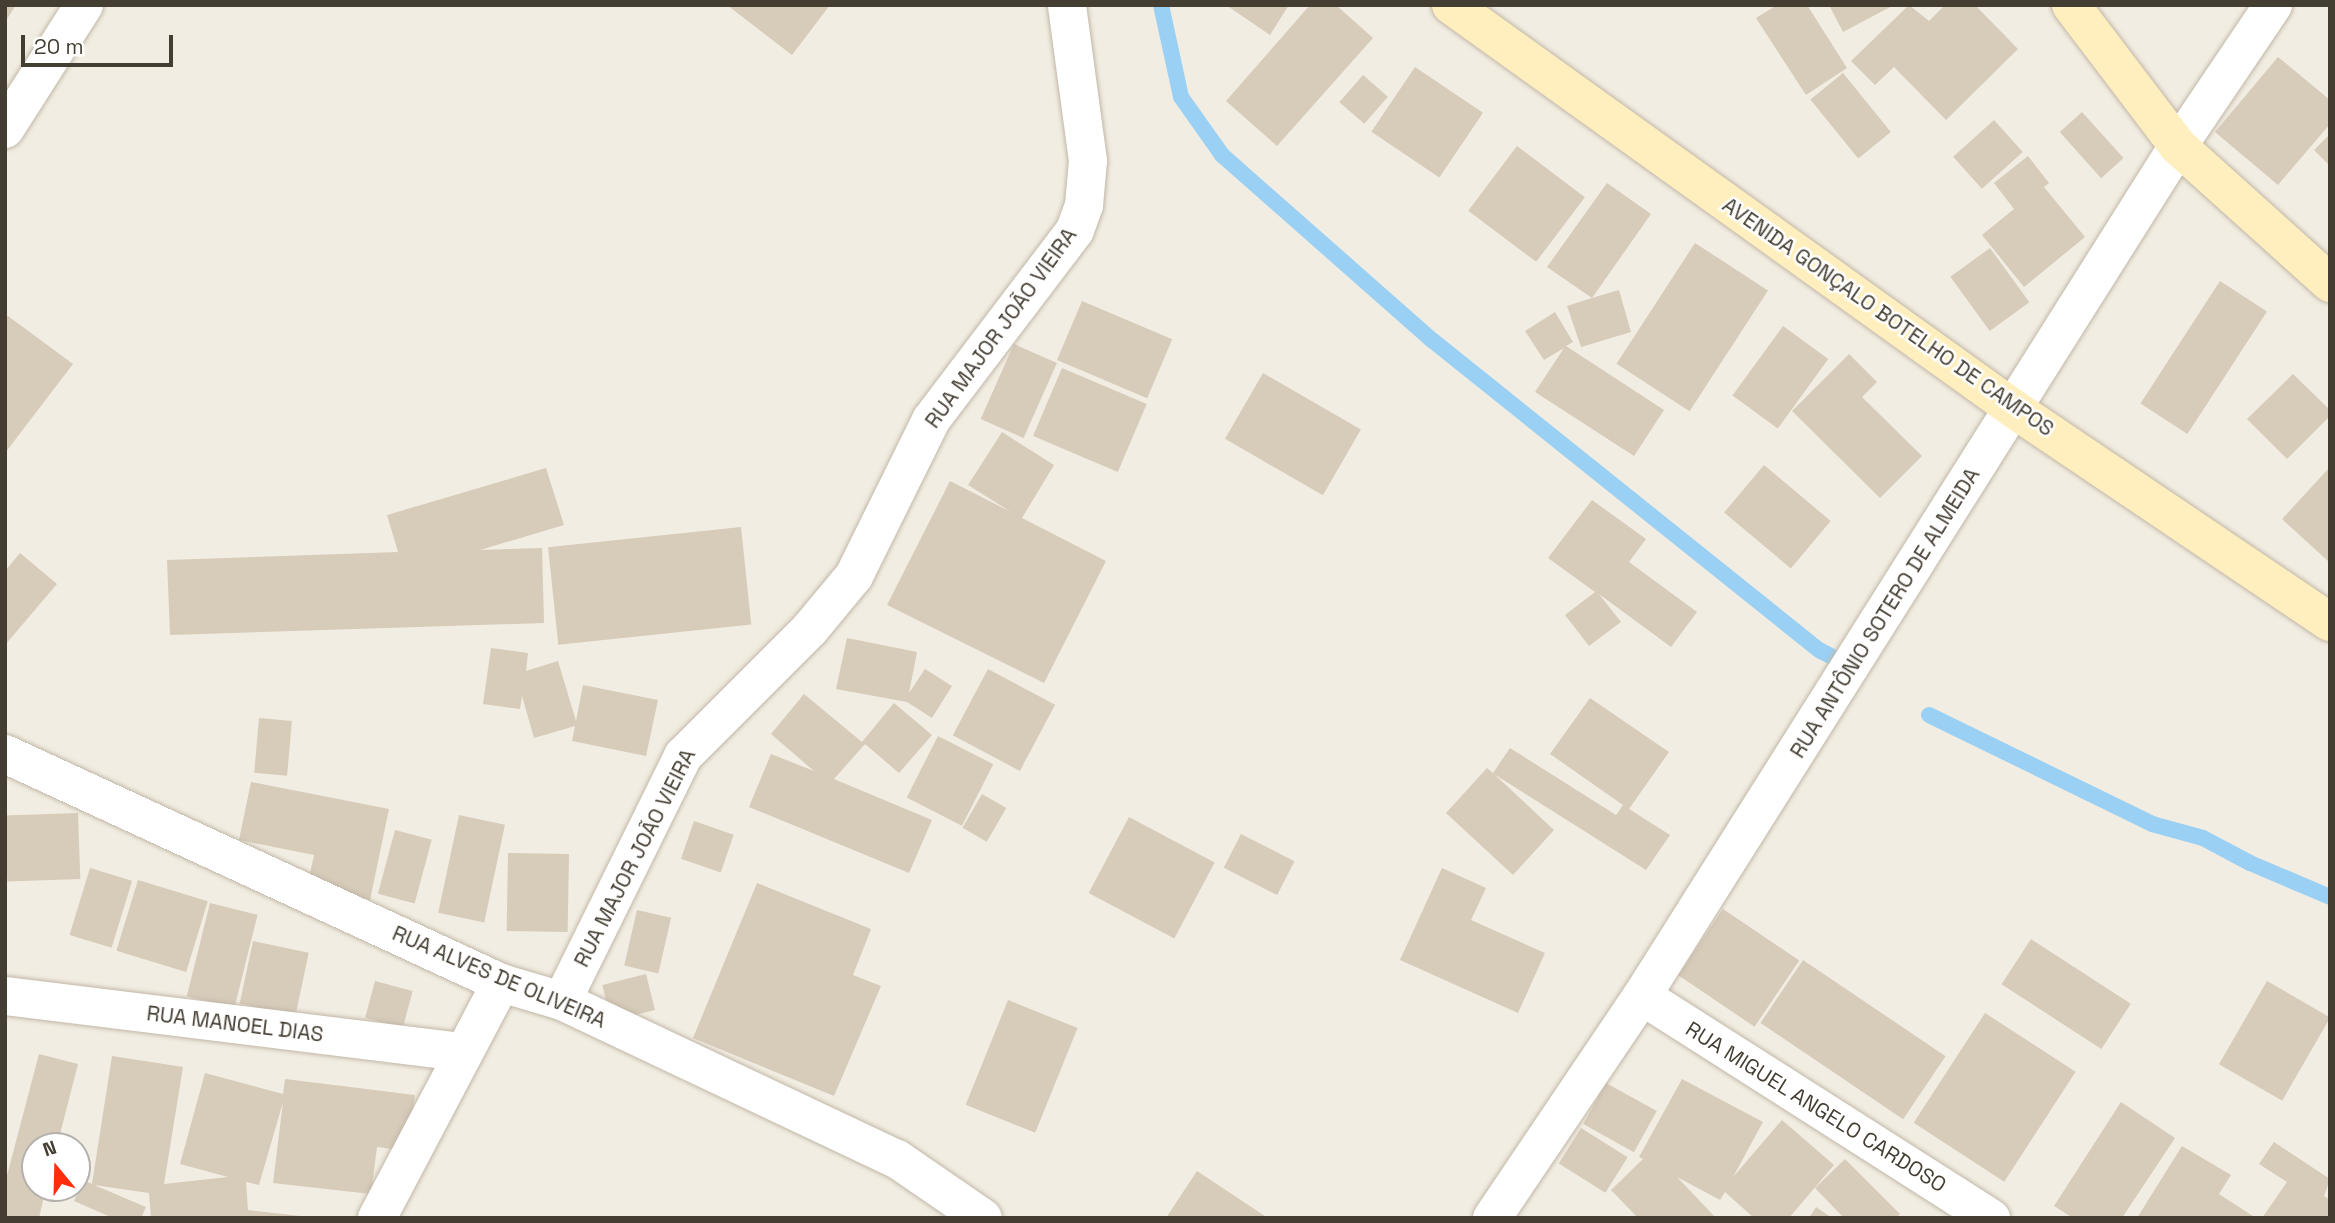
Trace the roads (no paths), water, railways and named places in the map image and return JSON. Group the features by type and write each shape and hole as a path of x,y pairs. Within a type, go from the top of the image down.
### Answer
{"street":[{"path":"5,129 84,5"},
{"name":"RUA MAJOR JOÃO VIEIRA","path":"562,1002 683,756 810,629 854,576 932,420 1075,230 1084,205 1088,161 1067,5"},
{"name":"AVENIDA GONÇALO BOTELHO DE CAMPOS","path":"1451,5 2014,409 2330,622"},
{"path":"2071,5 2178,146 2330,283"},
{"name":"RUA ANTÔNIO SOTERO DE ALMEIDA","path":"1492,1218 1642,996 2178,146 2273,5"},
{"name":"RUA ALVES DE OLIVEIRA","path":"5,754 500,983 562,1002 897,1160 983,1218"},
{"path":"377,1218 500,983"},
{"name":"RUA MANOEL DIAS","path":"5,996 464,1052"},
{"name":"RUA MIGUEL ANGELO CARDOSO","path":"1642,996 1991,1218"}],"waterway":[{"path":"1161,5 1181,97 1222,155 1432,340 1819,650 1833,657"},
{"path":"1929,715 2152,824 2203,838 2250,863 2330,897"}]}
